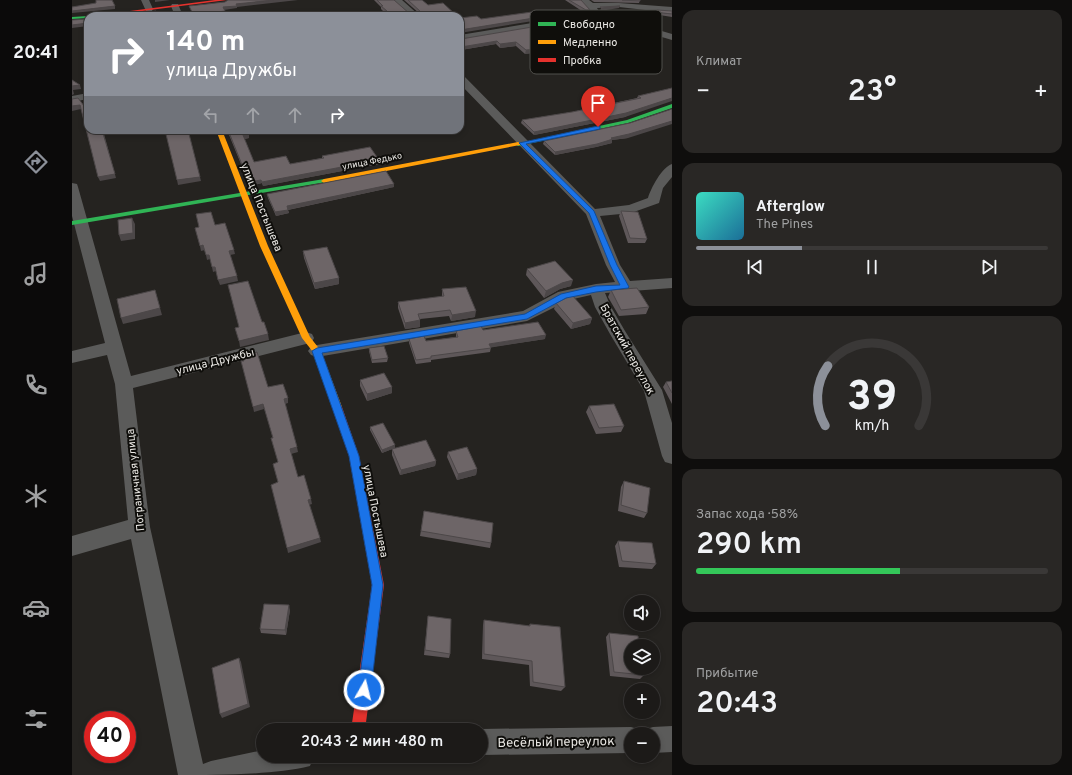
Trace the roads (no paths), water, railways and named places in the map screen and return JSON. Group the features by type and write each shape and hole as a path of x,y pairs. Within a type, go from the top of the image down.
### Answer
{"street":[{"path":"145,0 149,9"},
{"path":"125,12 225,0"},
{"path":"397,0 411,12"},
{"path":"584,0 594,10"},
{"path":"591,6 619,5 672,10"},
{"path":"175,6 177,12"},
{"path":"72,18 84,17"},
{"path":"464,37 530,26"},
{"path":"662,34 672,37"},
{"path":"464,82 522,143 592,212 613,265 625,287"},
{"path":"72,99 84,97"},
{"name":"улица Федько","path":"76,222 244,196 522,143 628,121 672,106"},
{"name":"улица Постышева","path":"221,134 264,246 312,344 354,456 378,585 359,723"},
{"path":"592,212 631,209 654,200 657,188 672,168"},
{"name":"Пограничная улица","path":"72,187 76,222 124,384 139,527 192,775"},
{"name":"улица Дружбы","path":"124,384 312,344 527,316 564,296 596,289 672,283"},
{"name":"Братский переулок","path":"596,289 603,307 618,334 653,390 672,456"},
{"path":"72,357 114,347"},
{"path":"72,546 139,527"},
{"name":"Весёлый переулок","path":"488,742 624,740"},
{"path":"660,740 672,740"},
{"path":"211,775 267,763"}]}
